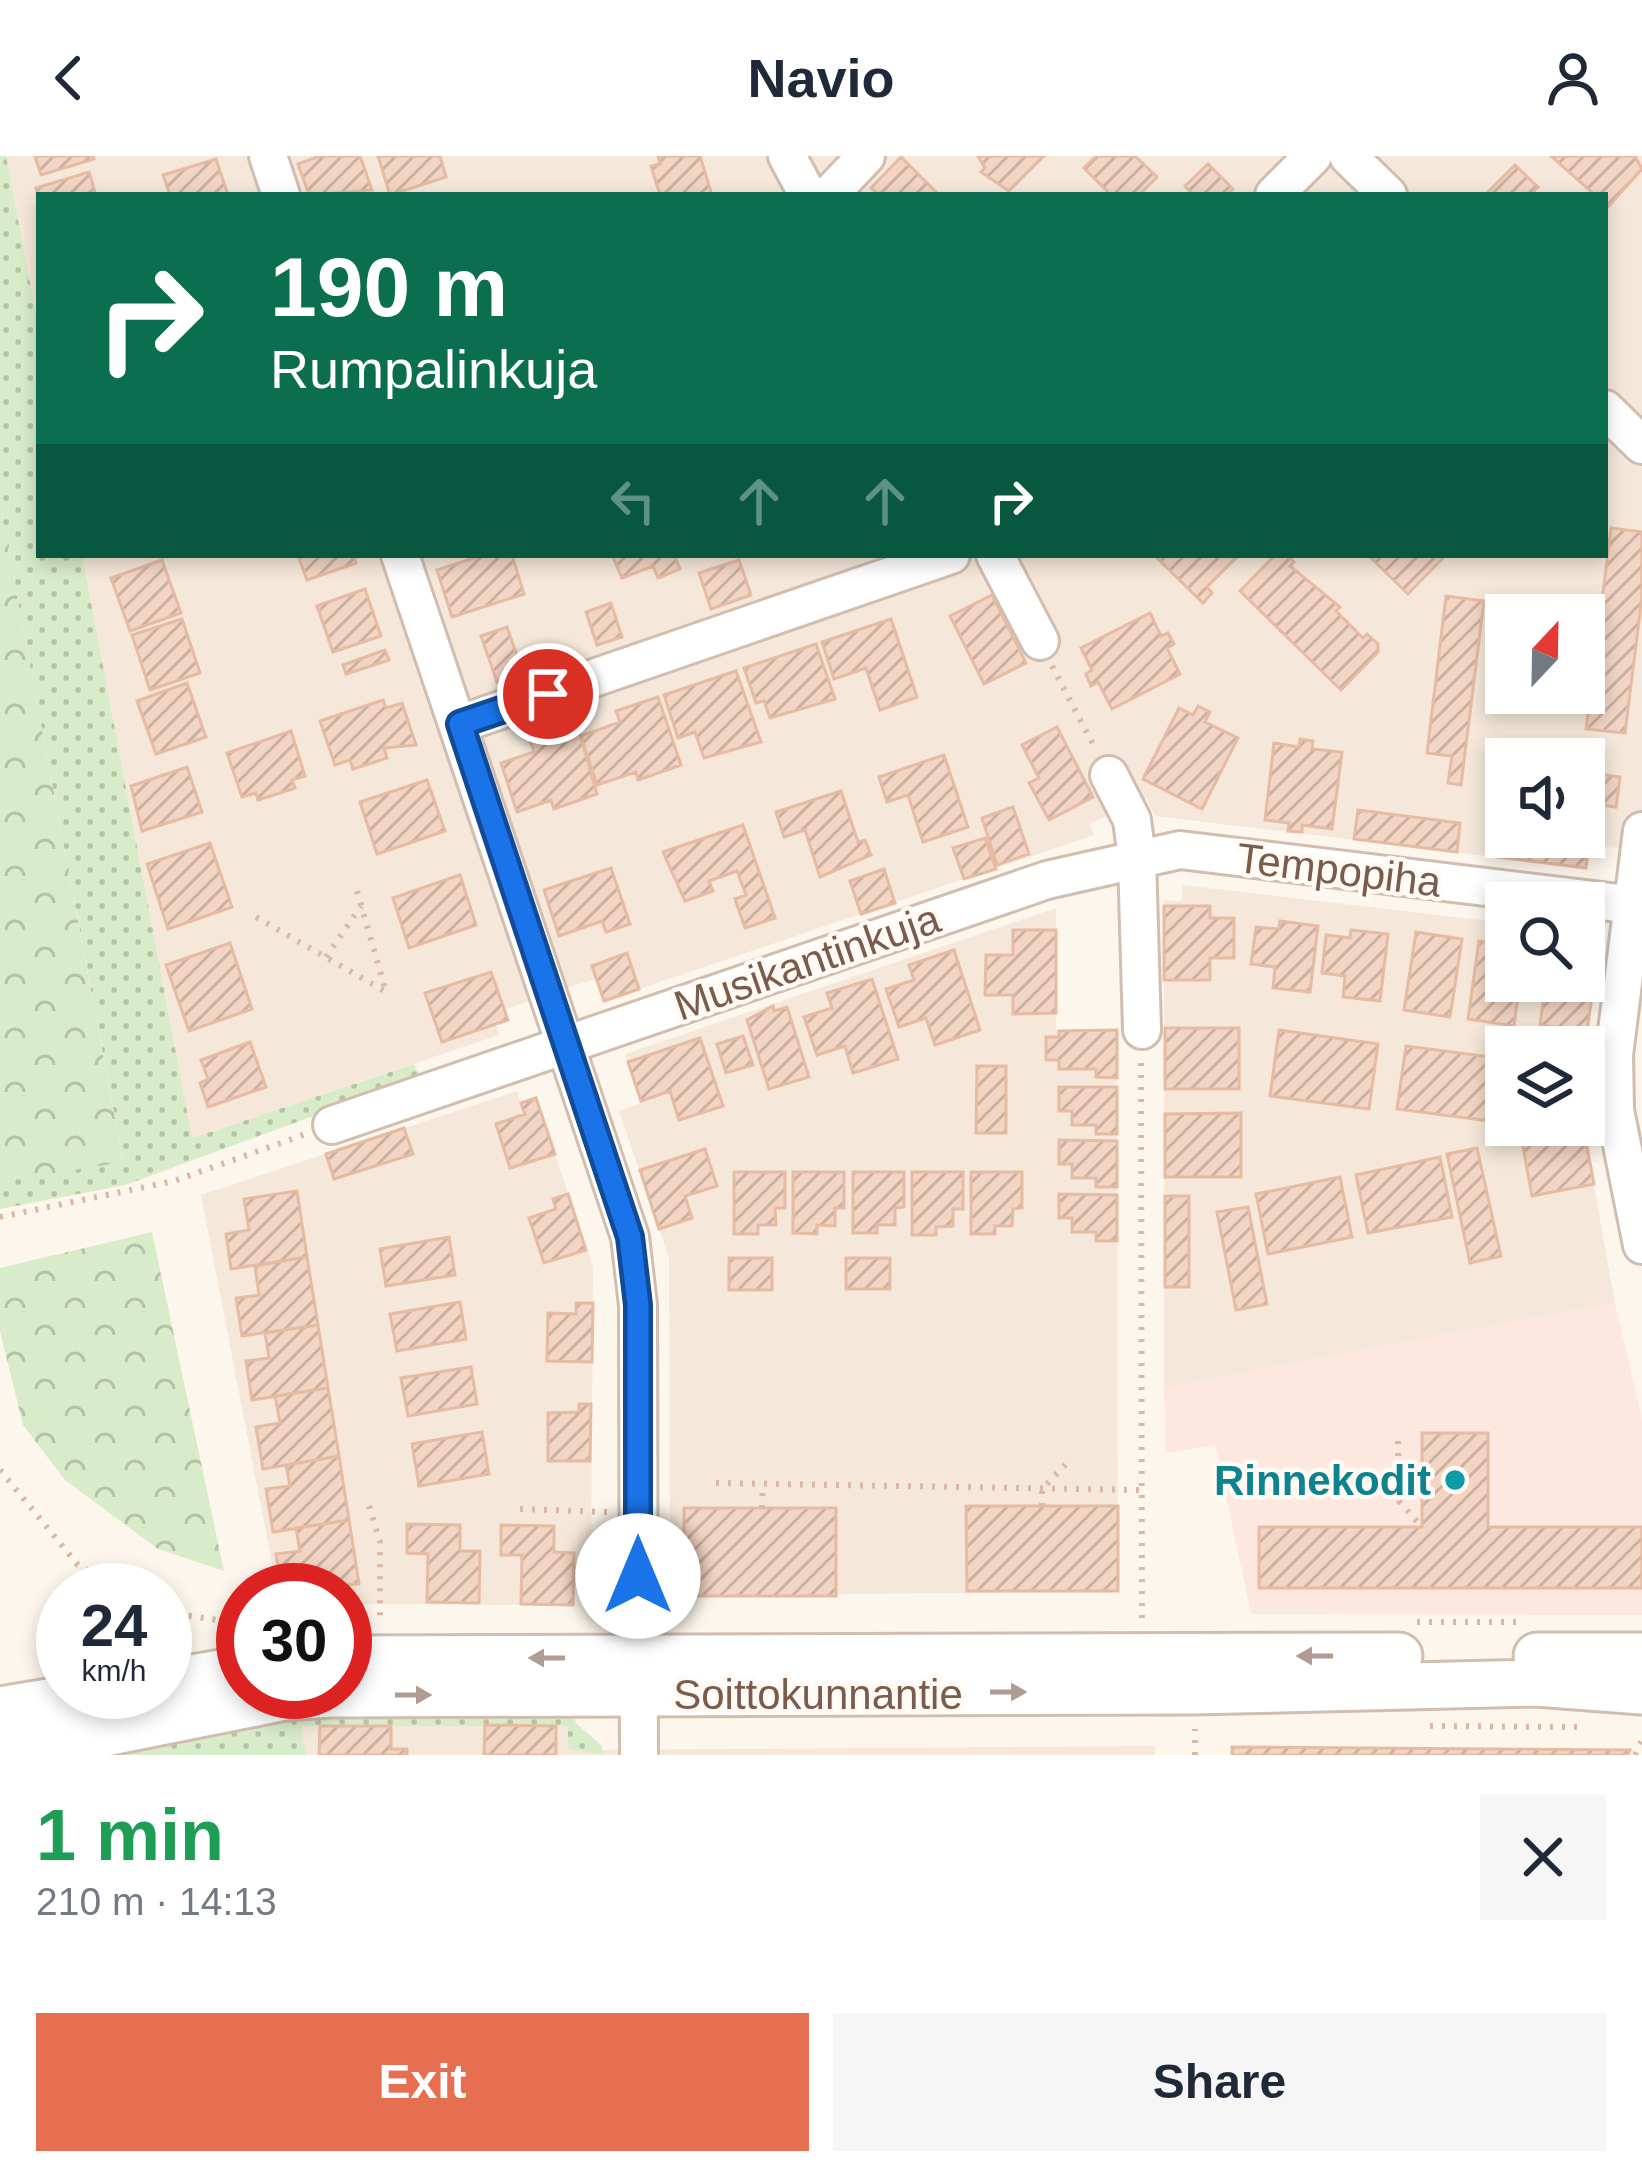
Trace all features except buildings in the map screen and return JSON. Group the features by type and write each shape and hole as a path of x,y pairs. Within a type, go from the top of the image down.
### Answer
{"street":[{"path":"268,156 279,192"},
{"path":"787,156 824,192 866,156"},
{"path":"1277,192 1313,156"},
{"path":"1348,156 1385,192"},
{"path":"1608,412 1642,445"},
{"path":"401,558 566,1043 636,1267 639,1755"},
{"path":"460,724 950,558"},
{"path":"997,558 1040,641"},
{"path":"1109,775 1132,820 1137,858 1142,1030"},
{"path":"1642,831 1637,906 1614,1055 1615,1109 1642,1246"},
{"name":"Tempopiha","path":"1137,858 1180,850 1637,906"},
{"name":"Musikantinkuja","path":"332,1125 1047,880 1137,858"},
{"name":"Soittokunnantie","path":"0,1754 285,1697 638,1676 1642,1656"},
{"name":"Soittokunnantie","path":"372,1661 638,1676 1536,1683 1642,1691"},
{"path":"0,1710 36,1704"}],"path":[{"path":"1040,641 1109,775"},
{"path":"256,917 386,992 357,892"},
{"path":"326,957 362,906"},
{"path":"1142,1030 1142,1622"},
{"path":"0,1217 174,1181 332,1125"},
{"path":"1398,1441 1400,1501 1422,1527"},
{"path":"1042,1506 1042,1489 1069,1461"},
{"path":"0,1470 77,1563"},
{"path":"716,1483 1140,1490"},
{"path":"762,1508 763,1484"},
{"path":"369,1506 380,1542 380,1624"},
{"path":"520,1509 614,1512"},
{"path":"1635,1755 1642,1740"}],"shaded area":[{"path":"6,156 1642,156 1642,851 1605,847 1605,738 1485,738 1485,856 1155,816 1146,798 1089,824 1094,835 604,1001 596,979 504,1010 508,1020 496,1025 499,1035 192,1138 83,558 1608,558 1608,192 36,192 36,313"},
{"path":"1503,858 1587,858 1586,868"},
{"path":"1183,885 1485,921 1485,1002 1589,1002 1585,1026 1485,1026 1485,1146 1587,1146 1615,1303 1164,1388 1164,900 1181,901"},
{"path":"1056,908 1056,1030 1117,1030 1118,1591 684,1596 683,1579 670,1579 669,1258 619,1111 641,1103 625,1054"},
{"path":"517,1091 521,1103 536,1098 593,1267 591,1585 574,1585 573,1605 372,1604 372,1563 272,1563 201,1195"},
{"path":"1615,1303 1642,1418 1642,1615 1251,1614 1215,1445 1166,1453 1164,1388"},
{"path":"300,1726 569,1726 569,1750 1155,1746 1155,1755 306,1755"}],"green space":[{"path":"0,156 6,156 36,313 36,558 83,558 192,1138 414,1064 420,1077 125,1185 0,1209 0,1182 123,1161 0,506"},
{"path":"0,506 123,1162 0,1182"},
{"path":"152,1232 222,1563 216,1563 216,1568 158,1549 65,1480 23,1425 0,1331 0,1268"},
{"path":"570,1704 576,1723 602,1746 603,1755 568,1749 568,1726 301,1726 306,1755 69,1755 237,1719 372,1719 372,1707"}],"place":[{"name":"Rinnekodit","path":"1455,1480"}],"route":[{"path":"548,694 460,724 630,1237 638,1305 638,1576"}]}
